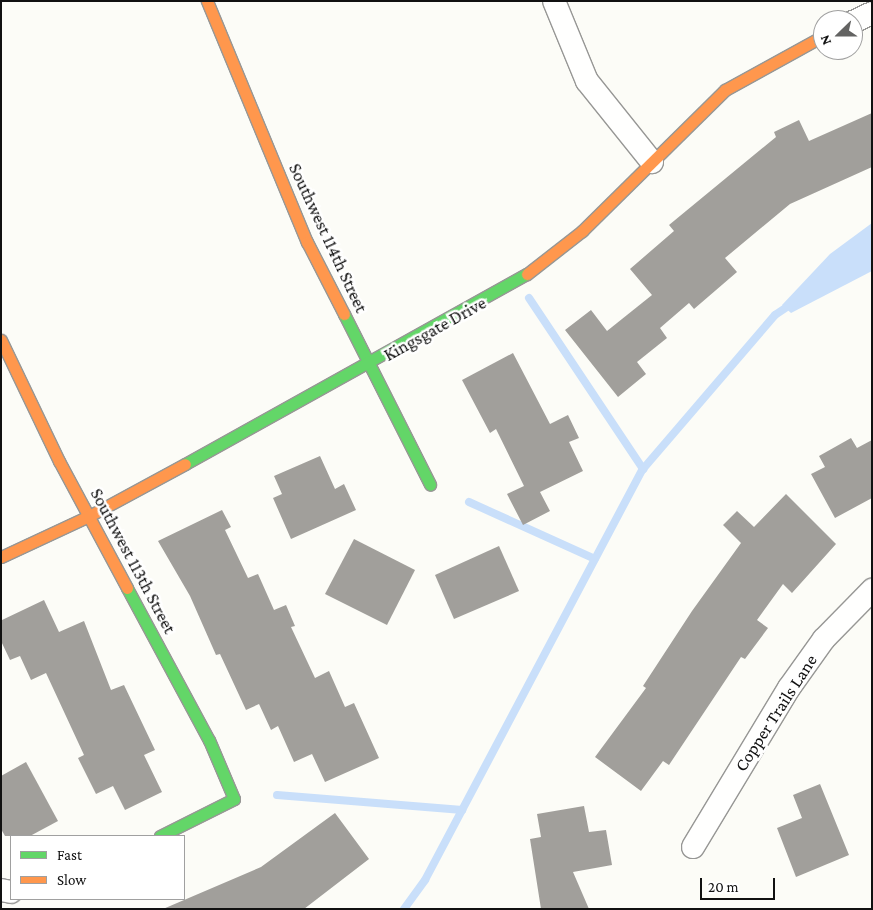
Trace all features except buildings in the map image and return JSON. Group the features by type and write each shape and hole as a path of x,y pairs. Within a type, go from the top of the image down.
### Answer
{"street":[{"name":"Southwest 114th Street","path":"208,1 307,242 430,484"},
{"path":"554,1 587,81 652,162"},
{"name":"Kingsgate Drive","path":"1,557 89,516 443,325 542,264 652,162 724,90 813,41"},
{"name":"Southwest 113th Street","path":"1,340 89,516 208,740 234,799 162,835"},
{"name":"Copper Trails Lane","path":"693,847 789,688 824,639 872,590"}],"water":[{"path":"872,223 872,271 791,313 782,305 830,254"}],"waterway":[{"path":"529,298 643,469"},
{"path":"404,909 425,880 643,469 775,315 793,303"},
{"path":"469,502 595,559"},
{"path":"277,795 462,810"}],"traffic: fast":[{"path":"185,464 527,274"},
{"path":"344,314 430,484"},
{"path":"127,588 209,740 234,799 162,835"}],"traffic: slow":[{"path":"207,1 307,242 344,314"},
{"path":"527,274 582,231 725,90 813,42"},
{"path":"1,340 59,461 127,588"},
{"path":"1,557 89,516 185,464"}]}
